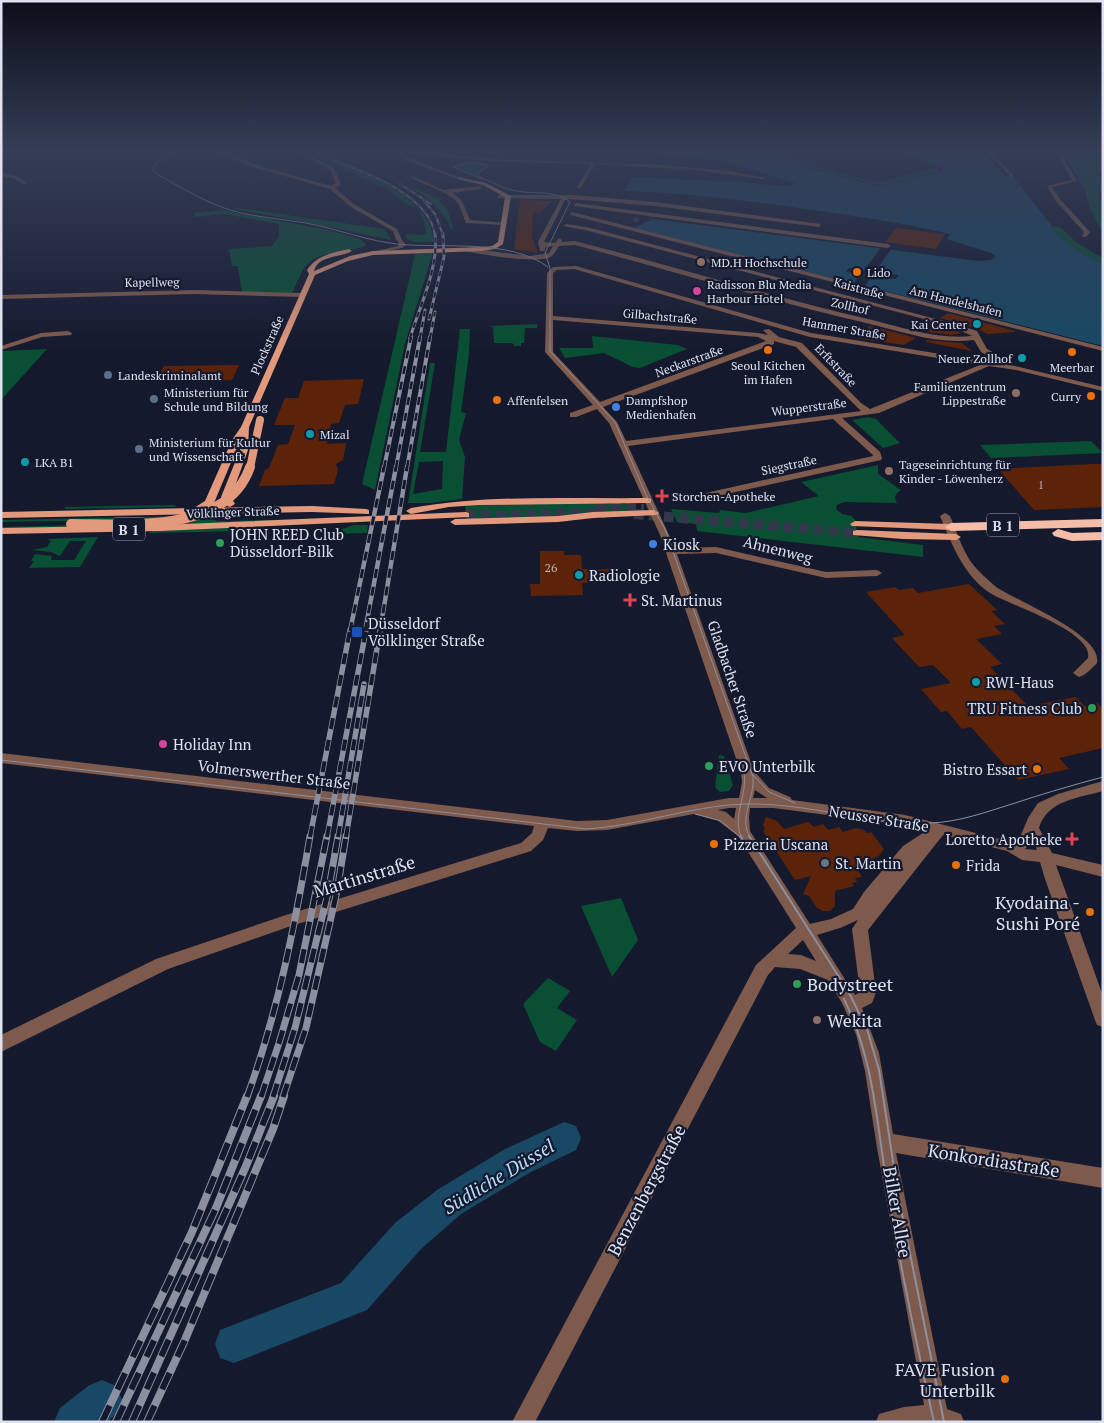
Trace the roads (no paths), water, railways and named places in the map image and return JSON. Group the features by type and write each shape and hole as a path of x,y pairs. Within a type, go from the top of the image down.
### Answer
{"highway":[{"path":"1103,518 1069,519 1057,528 1072,537 1103,536"},
{"name":"B 1","path":"1057,528 1103,523"},
{"name":"B 1","path":"950,526 1103,530"}],"main road":[{"path":"312,274 328,266 374,253 489,248 500,244 506,218"},
{"path":"495,231 497,219"},
{"path":"318,260 329,255 388,246 401,242 414,245 487,243 494,239"},
{"path":"352,258 343,256 354,250"},
{"path":"318,260 331,260 328,266"},
{"name":"Plockstraße","path":"211,507 236,440 245,427 303,295 312,274 310,270 318,260"},
{"path":"1,525 165,521 192,516 223,503 237,492 247,474 257,440 260,420 260,407 257,399"},
{"name":"Plockstraße","path":"245,427 244,450 226,497 227,502 248,511"},
{"path":"411,515 449,504 478,502 648,501"},
{"name":"Völklinger Straße","path":"1,515 197,511 211,507 248,511 312,509 411,515"},
{"name":"B 1","path":"211,507 227,517 313,517 351,520"},
{"name":"Völklinger Straße","path":"1,531 321,523 466,512"},
{"path":"411,515 451,522 558,519 593,515 654,513"},
{"name":"B 1","path":"856,529 903,536 950,526"}],"street":[{"path":"374,253 396,249 401,242 395,230 375,218"},
{"path":"466,218 467,221 497,219 505,223"},
{"path":"542,258 543,245 541,242 553,218"},
{"path":"466,250 542,258 551,254 570,218"},
{"name":"Am Handelshafen","path":"589,218 1103,349"},
{"path":"621,227 640,218"},
{"path":"673,218 888,246 872,244"},
{"path":"770,218 819,225"},
{"path":"1075,218 1087,232 1084,236"},
{"name":"Kaistraße","path":"566,226 585,228 934,319 968,330 977,337 984,350 1016,368"},
{"path":"823,238 865,244"},
{"name":"Zollhof","path":"543,245 575,244 839,315 950,339 971,347 983,355 988,363"},
{"path":"551,254 559,262 574,267"},
{"path":"676,259 687,254"},
{"name":"Hammer Straße","path":"528,258 544,262 553,270 568,268 586,271"},
{"path":"659,266 667,263"},
{"name":"Hammer Straße","path":"553,270 556,267 574,267 771,328 1016,368 1103,389"},
{"name":"Gladbacher Straße","path":"553,270 550,273 549,352 613,422 672,551 748,773 750,790 745,802"},
{"name":"Kapellweg","path":"1,297 195,292 303,295"},
{"name":"Gilbachstraße","path":"548,318 758,335"},
{"path":"758,335 771,328"},
{"name":"Erftstraße","path":"771,328 776,339 799,345 858,405 867,411"},
{"path":"1,348 41,334 68,333"},
{"name":"Neckarstraße","path":"600,406 770,344 769,339 758,335"},
{"name":"Zollhof","path":"950,339 977,337"},
{"name":"Wupperstraße","path":"622,444 878,410 988,363"},
{"path":"574,415 600,406"},
{"name":"Siegstraße","path":"704,496 878,458 877,454 836,417"},
{"path":"950,526 966,563 993,590 1030,606 1086,638 1093,646 1095,654 1094,659 1079,673"},
{"name":"Ahnenweg","path":"672,551 716,550 826,575 876,573"},
{"name":"Volmerswerther Straße","path":"1,758 543,822"},
{"path":"748,773 764,791 790,805"},
{"path":"1011,847 1019,846 1025,841 1032,830 1036,815 1042,807 1057,800 1103,786"},
{"path":"543,822 577,826 607,825 691,809 745,802 740,822 743,832"},
{"name":"Neusser Straße","path":"745,802 790,805 905,820 1011,847 1022,854 1048,857 1103,871"},
{"path":"691,809 721,816 743,832"},
{"name":"Martinstraße","path":"1,1044 23,1031 162,964 295,918 526,847 538,836 543,822"},
{"path":"806,932 854,924 940,828"},
{"path":"1032,830 1039,838 1048,857 1052,878 1103,1020"},
{"name":"Bilker Allee","path":"743,832 834,975 861,1024 873,1060 885,1142 943,1420"},
{"path":"852,1005 866,998 868,992 861,944 854,924"},
{"name":"Benzenbergstraße","path":"523,1422 762,970 789,941 798,934 806,932"},
{"path":"772,960 801,962 834,975"},
{"name":"Konkordiastraße","path":"885,1142 1103,1178"},
{"path":"887,1422 913,1415 943,1420"}],"water":[{"path":"867,218 1046,218 1052,226 1051,228 1062,240 1088,257 1103,263 1103,346 634,228 653,219 978,261 991,260 996,257 991,253 947,239 950,234"}],"waterway":[{"name":"Südliche Düssel","path":"234,1344 354,1297 408,1236 449,1202 517,1161 564,1138"},
{"name":"Südliche Düssel","path":"74,1422 102,1400"}],"tunnel":[{"path":"634,221 638,218"},
{"path":"596,507 644,509"},
{"path":"466,515 606,513"},
{"path":"634,514 857,533"}],"tram line":[{"path":"273,218 316,225 387,243 495,248 532,258 548,267"},
{"path":"562,218 545,253 550,268 550,351 615,422 646,495 665,529 753,777 749,804"},
{"path":"1,760 586,829 625,824 704,808 741,804"},
{"path":"741,804 745,780 744,772"},
{"path":"753,775 769,792 795,803"},
{"path":"749,804 790,806 884,821 931,823 952,821 972,816 1103,777"},
{"path":"741,804 738,821 741,837"},
{"path":"741,804 749,804"},
{"path":"749,804 746,823 750,837"},
{"path":"695,814 721,821 740,837"},
{"path":"741,836 743,841"},
{"path":"749,836 848,991 867,1029 879,1070 898,1194 944,1422"},
{"path":"844,999 854,1021 872,1087 896,1240 934,1422"}],"railway":[{"path":"429,218 435,235"},
{"path":"437,218 443,235"},
{"path":"429,319 444,257 443,234"},
{"path":"410,338 428,286 434,260 435,235"},
{"path":"420,338 425,310"},
{"path":"430,338 435,312"},
{"path":"384,468 411,337"},
{"path":"396,468 420,337"},
{"path":"407,468 430,337"},
{"path":"350,631 384,467"},
{"path":"365,631 396,467"},
{"path":"380,631 407,467"},
{"path":"310,837 350,630"},
{"path":"327,837 366,630"},
{"path":"346,837 380,630"},
{"path":"338,837 364,684"},
{"path":"247,1097 277,1001 310,836"},
{"path":"261,1097 299,975 327,836"},
{"path":"273,1097 295,1028 328,893 338,836"},
{"path":"283,1097 306,1028 337,891 346,836"},
{"path":"102,1422 192,1232 247,1096"},
{"path":"116,1422 216,1208 261,1096"},
{"path":"132,1422 246,1166 274,1096"},
{"path":"147,1422 184,1342 273,1129 284,1096"}],"place":[{"name":"MD.H Hochschule","path":"701,262"},
{"name":"Lido","path":"857,272"},
{"name":"Radisson Blu Media Harbour Hotel","path":"697,291"},
{"name":"Kai Center","path":"977,324"},
{"name":"Seoul Kitchen im Hafen","path":"768,350"},
{"name":"Meerbar","path":"1072,352"},
{"name":"Neuer Zollhof","path":"1022,358"},
{"name":"Landeskriminalamt","path":"108,375"},
{"name":"Familienzentrum Lippestraße","path":"1016,393"},
{"name":"Curry","path":"1091,396"},
{"name":"Ministerium für Schule und Bildung","path":"154,399"},
{"name":"Affenfelsen","path":"497,400"},
{"name":"Dampfshop Medienhafen","path":"616,407"},
{"name":"Mizal","path":"310,434"},
{"name":"Ministerium für Kultur und Wissenschaft","path":"139,449"},
{"name":"LKA B1","path":"25,462"},
{"name":"Tageseinrichtung für Kinder - Löwenherz","path":"889,471"},
{"name":"Storchen-Apotheke","path":"662,496"},
{"name":"JOHN REED Club Düsseldorf-Bilk","path":"220,543"},
{"name":"Kiosk","path":"653,544"},
{"name":"Radiologie","path":"579,575"},
{"name":"St. Martinus","path":"630,600"},
{"name":"Düsseldorf Völklinger Straße","path":"357,632"},
{"name":"RWI-Haus","path":"976,682"},
{"name":"TRU Fitness Club","path":"1092,708"},
{"name":"Holiday Inn","path":"163,744"},
{"name":"EVO Unterbilk","path":"709,766"},
{"name":"Bistro Essart","path":"1037,769"},
{"name":"Loretto Apotheke","path":"1072,839"},
{"name":"Pizzeria Uscana","path":"714,844"},
{"name":"St. Martin","path":"825,863"},
{"name":"Frida","path":"956,865"},
{"name":"Kyodaina - Sushi Poré","path":"1090,912"},
{"name":"Bodystreet","path":"797,984"},
{"name":"Wekita","path":"817,1020"},
{"name":"FAVE Fusion Unterbilk","path":"1005,1379"}]}
